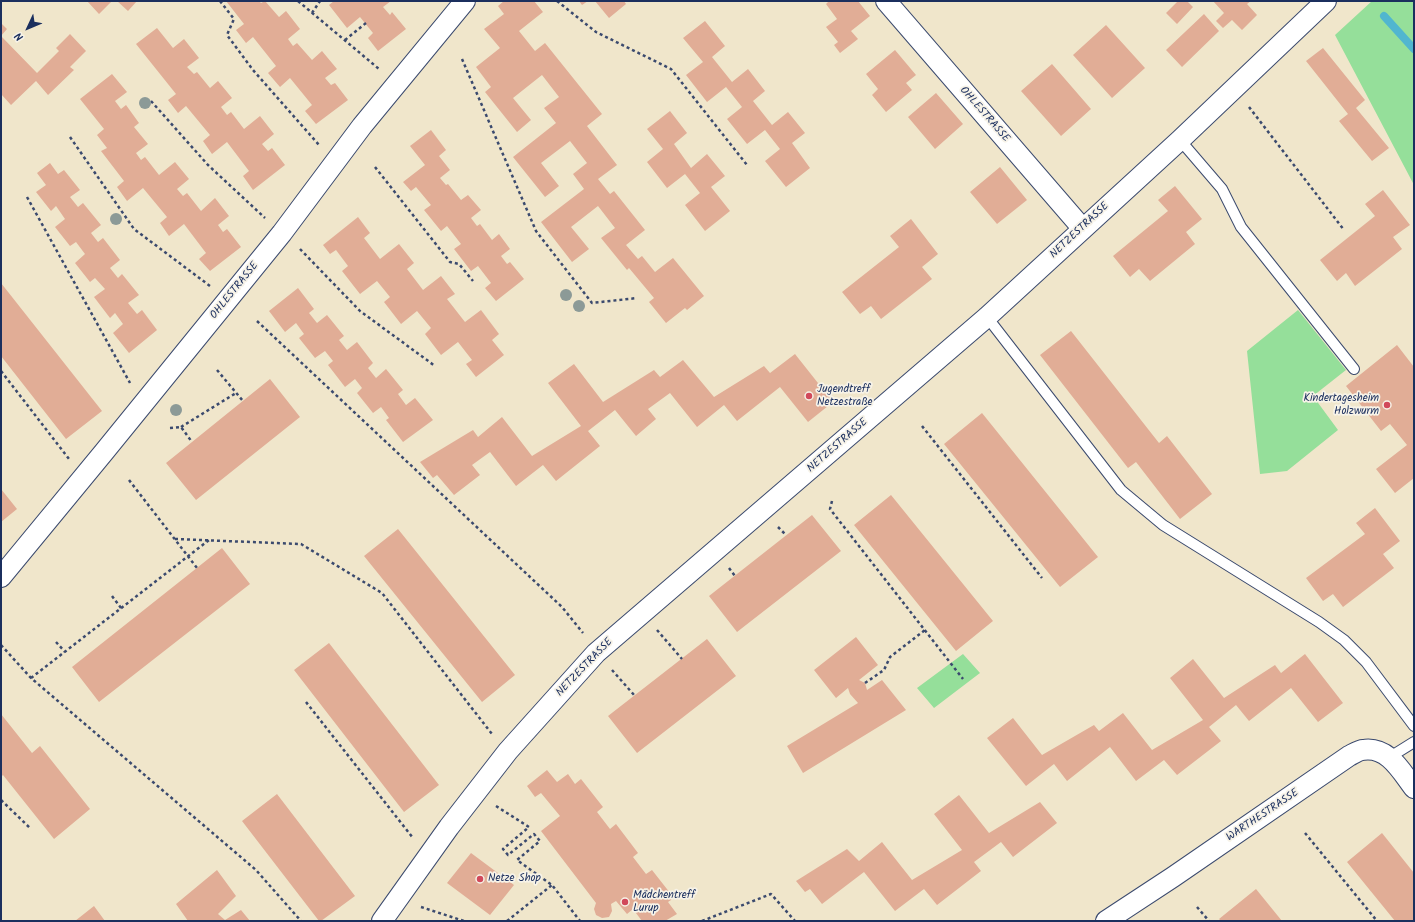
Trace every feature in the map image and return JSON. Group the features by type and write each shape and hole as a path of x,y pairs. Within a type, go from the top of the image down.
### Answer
{"street":[{"name":"OHLESTRASSE","path":"1,577 282,233 362,126 465,1"},
{"name":"OHLESTRASSE","path":"886,1 1082,229"},
{"name":"NETZESTRASSE","path":"382,921 508,751 596,653 987,317 1180,140 1326,1"},
{"name":"WARTHESTRASSE","path":"1106,921 1230,839 1349,756 1362,750 1376,750 1390,757"},
{"path":"1390,757 1414,788"}],"lane":[{"path":"1180,140 1222,189 1241,227 1354,369"},
{"path":"987,317 1121,490 1163,525 1318,622 1344,640 1366,662 1414,726"},
{"path":"1390,757 1414,742"}],"path":[{"path":"220,1 234,19 227,35 253,70 320,146"},
{"path":"298,1 385,74"},
{"path":"312,13 320,1"},
{"path":"557,1 596,32 671,69 747,165"},
{"path":"345,40 366,23"},
{"path":"462,60 536,231 592,303 637,298"},
{"path":"151,101 208,166 271,223"},
{"path":"1248,106 1344,230"},
{"path":"70,137 134,229 211,287"},
{"path":"375,167 450,262 459,264 473,281"},
{"path":"27,197 131,385"},
{"path":"298,246 360,311 435,366"},
{"path":"257,321 562,607 588,638"},
{"path":"217,370 243,401"},
{"path":"1,371 70,460"},
{"path":"170,428 181,427 236,393"},
{"path":"922,426 1042,578"},
{"path":"181,427 192,442"},
{"path":"128,480 197,568"},
{"path":"832,501 830,509 963,679"},
{"path":"175,539 301,544 382,593 495,737"},
{"path":"31,678 209,540"},
{"path":"112,596 121,608"},
{"path":"657,630 682,659"},
{"path":"865,683 884,670 890,657 925,630"},
{"path":"56,642 65,652"},
{"path":"1,645 31,678 256,870 301,921"},
{"path":"612,669 635,696"},
{"path":"306,702 428,857"},
{"path":"1,800 31,829"},
{"path":"496,806 528,827 503,849 508,856 534,834 540,841 517,860 552,885 580,921"},
{"path":"1305,833 1377,921"},
{"path":"507,921 552,885"},
{"path":"702,921 771,894 794,921"},
{"path":"418,906 464,921"},
{"path":"1197,907 1209,921"}],"green space":[{"path":"1372,1 1414,1 1414,185 1335,35"},
{"path":"1298,310 1346,370 1313,396 1338,430 1287,471 1260,474 1247,351"},
{"path":"963,654 980,673 934,708 917,688"}],"building":[{"path":"87,1 112,1 99,14"},
{"path":"117,1 137,1 128,11"},
{"path":"226,1 259,1 261,3 265,1 279,17 286,11 300,29 288,39 293,46 297,43 312,60 322,51 337,69 325,78 331,85 335,83 348,100 316,124 305,111 312,105 290,78 280,87 268,73 276,66 253,37 246,43 236,30 244,24"},
{"path":"334,1 391,1 383,7 390,15 392,12 406,29 378,51 368,38 373,33 360,17 347,28 329,5"},
{"path":"504,1 534,1 543,12 519,31 535,51 545,43 602,114 587,126 617,165 598,179 610,194 614,191 645,230 626,245 638,259 642,256 655,272 673,258 704,296 687,310 685,308 666,323 649,302 654,298 629,268 627,270 601,238 615,228 598,206 571,227 589,249 572,262 541,222 584,189 573,174 587,163 570,141 541,163 559,186 545,197 513,157 556,123 544,108 559,97 542,75 513,98 531,120 517,132 485,92 491,87 476,67 500,48 484,29 504,14 498,6"},
{"path":"579,1 588,1 582,5"},
{"path":"595,1 624,1 626,4 609,18"},
{"path":"829,1 858,1 870,16 851,31 858,39 840,53 834,45 838,42 826,27 837,19 826,4"},
{"path":"1178,1 1187,1 1193,7 1177,24 1166,13"},
{"path":"1213,1 1251,1 1247,4 1257,15 1242,30 1232,20 1223,28 1216,21 1224,13"},
{"path":"1204,14 1219,31 1182,67 1166,50"},
{"path":"705,21 725,46 712,57 732,82 748,69 765,91 753,101 772,125 788,112 805,133 792,143 810,168 786,187 765,161 780,149 765,130 747,144 727,119 742,107 726,87 707,102 686,75 703,62 683,38"},
{"path":"1,23 7,29 1,36"},
{"path":"1106,25 1145,68 1112,98 1073,55"},
{"path":"157,28 173,48 184,39 199,58 187,67 194,74 197,72 210,88 218,81 232,98 221,107 227,115 231,112 244,129 260,116 274,134 262,144 268,151 272,148 285,165 253,190 243,176 249,171 227,142 212,154 203,141 210,135 186,106 178,113 168,100 176,94 136,44"},
{"path":"70,34 86,51 70,67 74,70 48,95 36,81 11,105 1,94 1,36 37,73 59,51 56,48"},
{"path":"1323,48 1365,100 1356,108 1389,148 1372,161 1339,121 1348,114 1306,61"},
{"path":"895,50 916,75 906,83 912,90 886,112 872,95 878,89 866,74"},
{"path":"1052,64 1091,109 1061,136 1021,91"},
{"path":"112,74 127,92 115,101 121,109 126,105 139,123 134,127 148,144 136,153 141,160 145,157 159,175 175,162 189,179 177,189 183,196 187,193 201,211 215,198 229,216 218,225 223,232 227,229 241,247 210,271 199,259 206,253 184,224 169,236 160,223 167,217 143,188 127,201 117,187 124,181 101,151 107,148 97,135 104,129 80,99"},
{"path":"936,93 963,124 935,149 908,117"},
{"path":"670,111 687,133 674,144 691,168 707,154 725,176 711,187 730,211 705,231 685,205 700,193 685,174 667,188 647,162 663,149 647,129"},
{"path":"431,130 446,150 439,156 450,170 440,178 446,185 448,184 461,200 468,195 481,210 471,218 477,226 480,224 492,240 499,234 510,249 501,256 507,264 510,262 524,279 496,301 485,288 491,283 478,266 471,271 454,249 461,244 447,226 441,231 424,210 431,205 416,187 411,191 403,182 425,165 410,146"},
{"path":"50,163 58,174 64,170 80,190 70,197 78,207 83,203 101,225 91,233 98,242 103,238 120,260 110,268 118,278 122,274 139,295 128,303 137,314 142,310 157,330 129,353 113,333 123,324 115,313 110,318 94,297 105,289 95,278 90,282 75,263 85,254 76,242 70,246 55,227 65,219 56,206 51,211 36,192 46,185 37,173"},
{"path":"1000,167 1027,200 997,224 970,192"},
{"path":"1175,186 1202,219 1186,232 1195,244 1150,281 1139,269 1130,277 1113,256 1168,211 1158,200"},
{"path":"1383,190 1410,225 1393,237 1402,249 1355,286 1346,273 1337,281 1320,260 1375,216 1365,204"},
{"path":"358,217 370,233 364,238 380,259 399,244 414,263 407,269 423,290 441,276 455,294 447,299 465,322 481,310 499,334 492,340 504,355 476,377 466,364 472,360 458,342 441,355 425,334 431,328 417,311 401,324 384,302 390,297 377,281 360,294 342,271 348,266 336,250 330,254 323,245"},
{"path":"911,219 938,254 922,267 932,279 881,319 871,306 860,314 842,292 899,247 890,236"},
{"path":"1,283 102,411 66,439 1,356"},
{"path":"298,288 314,309 309,313 317,323 327,315 344,336 339,340 347,350 357,342 373,363 368,368 376,378 386,369 403,390 398,394 406,405 415,398 433,420 403,442 386,420 389,418 381,407 373,413 357,393 362,388 355,379 345,387 328,365 333,361 325,351 315,358 299,338 304,334 296,323 285,332 269,311"},
{"path":"1071,331 1159,443 1167,436 1212,494 1180,519 1136,462 1128,468 1040,355"},
{"name":"Kindertagesheim Holzwurm","path":"1397,345 1414,367 1414,478 1395,493 1376,469 1407,445 1390,424 1381,431 1346,386"},
{"path":"795,354 833,402 808,422 780,387 737,421 724,405 697,427 670,393 648,409 656,419 636,436 615,410 588,431 600,446 556,481 543,465 516,486 490,452 472,465 480,475 454,495 437,475 433,478 420,462 473,430 478,437 502,417 532,456 581,426 548,383 574,364 603,402 654,370 660,377 683,360 714,397 764,366 770,373"},
{"path":"270,379 300,417 196,500 166,463"},
{"path":"982,413 1098,557 1060,587 944,444"},
{"path":"1,489 17,509 1,522"},
{"path":"891,495 993,621 956,651 854,525"},
{"path":"1375,508 1400,541 1383,554 1394,568 1343,607 1333,594 1323,601 1306,578 1365,534 1356,523"},
{"path":"812,515 841,551 737,632 709,596"},
{"path":"398,529 515,675 482,702 364,556"},
{"path":"222,548 250,584 99,702 72,667"},
{"path":"856,637 878,665 859,680 865,683 867,690 882,680 906,710 803,773 787,746 858,703 850,694 848,688 836,698 814,670"},
{"path":"707,639 736,676 637,753 608,716"},
{"path":"329,643 439,785 404,812 294,670"},
{"path":"1305,654 1343,703 1318,722 1291,688 1249,721 1236,705 1209,727 1221,741 1177,775 1164,760 1136,781 1110,747 1067,781 1054,764 1026,786 987,738 1013,718 1042,755 1094,725 1099,731 1123,713 1152,750 1203,720 1170,678 1193,659 1224,698 1275,665 1281,673"},
{"path":"1,714 32,753 40,746 90,809 54,839 3,775 1,777"},
{"path":"547,770 557,782 568,774 575,784 581,779 603,807 597,812 610,829 616,824 638,853 633,857 646,874 652,870 674,898 668,902 677,914 665,921 642,921 633,909 627,914 616,901 611,904 612,911 609,917 602,918 596,915 594,909 596,903 541,831 560,816 541,793 535,797 527,786"},
{"path":"277,794 355,896 321,921 319,921 242,821"},
{"path":"959,795 989,833 1040,802 1057,823 1013,857 1001,842 974,862 981,871 937,905 924,889 895,911 864,872 822,904 810,889 805,892 796,881 847,849 859,861 882,842 912,880 962,850 934,814"},
{"path":"1382,833 1414,873 1414,921 1395,921 1347,862"},
{"path":"471,853 514,885 490,915 447,883"},
{"path":"217,870 236,896 218,914 225,920 241,910 250,921 188,921 176,904"},
{"path":"1256,889 1282,921 1221,921 1219,919"},
{"path":"94,906 105,921 75,921"}],"waterway":[{"path":"1384,16 1414,49"}],"place":[{"name":"Jugendtreff Netzestraße","path":"809,396"},
{"name":"Kindertagesheim Holzwurm","path":"1387,405"},
{"name":"Netze Shop","path":"480,879"},
{"name":"Mädchentreff Lurup","path":"625,902"}]}
